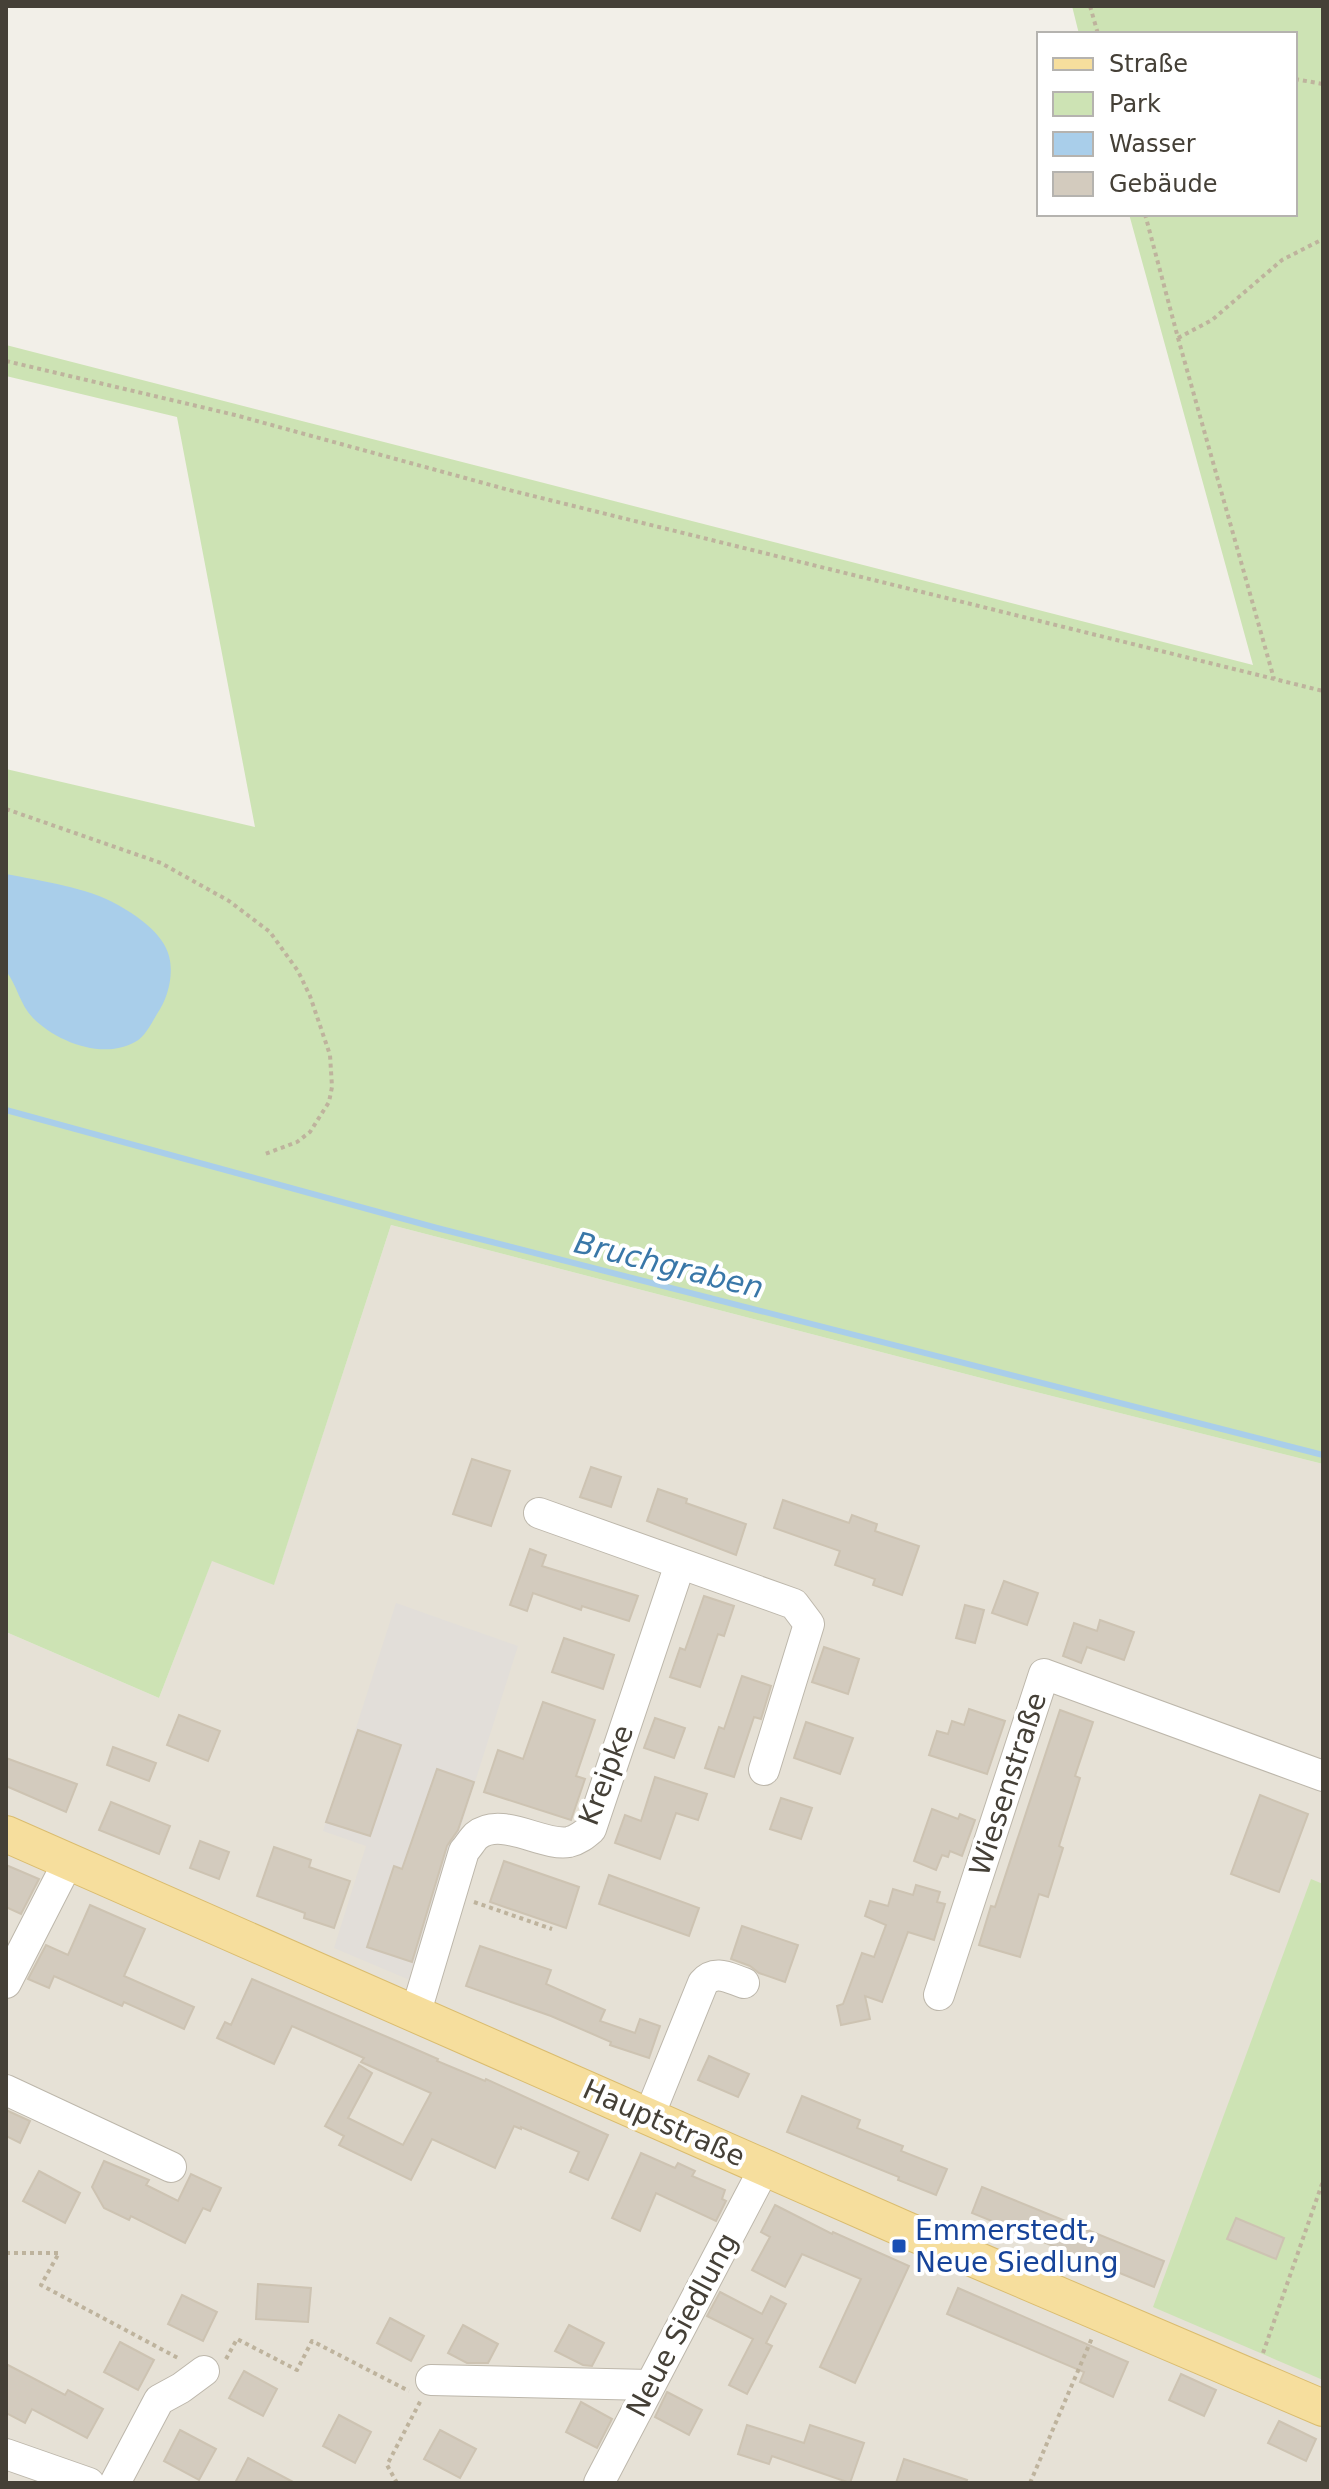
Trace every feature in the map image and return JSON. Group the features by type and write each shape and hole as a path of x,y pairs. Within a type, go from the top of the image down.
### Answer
{"main road":[{"name":"Hauptstraße","path":"6,1834 1102,2315 1323,2408"}],"street":[{"path":"539,1513 794,1604 809,1624 764,1770"},
{"name":"Kreipke","path":"415,2015 464,1851 477,1835 491,1829 510,1830 566,1843 581,1838 591,1829 680,1564"},
{"name":"Wiesenstraße","path":"939,1995 1044,1674 1323,1776"},
{"path":"6,1983 68,1862"},
{"path":"649,2116 703,1983 718,1974 744,1983"},
{"path":"6,2090 171,2167"},
{"name":"Neue Siedlung","path":"599,2483 765,2167"},
{"path":"115,2483 159,2400 192,2380"},
{"path":"426,2389 650,2385"},
{"path":"6,2454 89,2483"}],"path":[{"path":"1090,6 1097,32"},
{"path":"1297,79 1323,84"},
{"path":"1146,216 1274,679"},
{"path":"1178,338 1212,320 1282,260 1323,239"},
{"path":"6,361 235,415 509,490 1323,691"},
{"path":"6,809 161,863 229,901 270,932 298,971 310,996 330,1055 332,1087 329,1102 310,1132 297,1142 265,1154"},
{"path":"451,1894 552,1929"},
{"path":"1254,2378 1323,2181"},
{"path":"6,2253 59,2253 41,2285 192,2380 216,2378 237,2339 297,2370 312,2341 426,2389 387,2465 397,2483"},
{"path":"1030,2483 1102,2315"}],"shaded area":[{"path":"391,1225 1323,1464 1323,2483 6,2483 6,1632 159,1698 212,1560 274,1584"},
{"path":"396,1603 518,1646 412,1981 334,1948 366,1846 323,1831"}],"green space":[{"path":"1072,6 1323,6 1323,1464 391,1225 274,1585 212,1561 159,1698 6,1632 6,769 255,827 177,417 6,376 6,345 1253,665 1130,216 1297,216 1297,32 1078,32"},
{"path":"1311,1879 1323,1884 1323,2380 1153,2307"}],"water":[{"path":"6,874 64,885 106,899 141,920 161,940 169,956 169,986 161,1008 139,1040 122,1047 95,1049 67,1041 33,1018 6,971"}],"building":[{"path":"472,1459 510,1471 491,1526 453,1514"},
{"path":"591,1467 621,1477 611,1507 580,1497"},
{"path":"658,1489 687,1499 686,1503 746,1524 736,1555 647,1521"},
{"path":"783,1500 849,1523 852,1515 877,1524 875,1531 919,1546 902,1595 873,1585 875,1579 835,1565 840,1551 774,1528"},
{"path":"530,1549 546,1555 542,1566 638,1596 629,1621 582,1606 581,1610 533,1593 527,1611 510,1605"},
{"path":"1004,1581 1038,1593 1027,1625 992,1613"},
{"path":"704,1596 734,1606 724,1636 718,1634 700,1687 670,1677 680,1648 685,1650"},
{"path":"965,1605 984,1610 975,1643 956,1638"},
{"path":"1100,1620 1134,1632 1124,1660 1087,1647 1081,1663 1063,1656 1074,1623 1097,1631"},
{"path":"564,1638 614,1655 603,1689 552,1672"},
{"path":"824,1647 859,1659 848,1694 812,1682"},
{"path":"742,1676 771,1686 761,1719 754,1717 734,1777 705,1768 719,1727 724,1729"},
{"path":"543,1702 595,1720 576,1776 585,1779 571,1820 484,1792 498,1750 523,1759"},
{"path":"969,1709 1005,1721 987,1774 929,1755 937,1731 948,1734 952,1721 964,1725"},
{"path":"1060,1710 1093,1722 1075,1776 1080,1778 1059,1846 1063,1848 1048,1897 1039,1894 1020,1957 979,1945 991,1906 995,1907"},
{"path":"179,1715 220,1731 208,1761 167,1745"},
{"path":"655,1718 685,1728 674,1758 644,1748"},
{"path":"806,1722 853,1738 840,1774 794,1758"},
{"path":"358,1730 401,1745 370,1836 326,1822"},
{"path":"113,1747 156,1763 149,1781 107,1765"},
{"path":"6,1758 77,1784 66,1812 6,1786"},
{"path":"437,1769 474,1782 458,1830 447,1846 412,1962 367,1947 394,1866 402,1869"},
{"path":"655,1777 707,1794 698,1820 676,1813 660,1859 615,1843 625,1815 641,1821"},
{"path":"1260,1795 1308,1814 1279,1892 1231,1874"},
{"path":"781,1798 812,1808 801,1839 770,1829"},
{"path":"111,1802 170,1826 159,1854 99,1830"},
{"path":"932,1809 958,1819 960,1814 975,1820 962,1856 950,1851 948,1857 942,1855 936,1870 914,1861"},
{"path":"200,1841 229,1852 219,1879 190,1868"},
{"path":"274,1847 311,1860 309,1867 350,1881 334,1928 304,1918 305,1913 257,1896"},
{"path":"504,1861 579,1887 566,1928 490,1902"},
{"path":"6,1865 39,1879 21,1914 6,1907"},
{"path":"609,1875 699,1908 689,1936 599,1904"},
{"path":"916,1885 940,1892 937,1902 945,1904 934,1940 908,1932 882,2002 865,1996 870,2019 841,2025 837,2006 843,2004 862,1953 874,1957 886,1925 865,1916 870,1901 888,1906 893,1889 913,1895"},
{"path":"90,1905 145,1929 124,1976 194,2007 184,2029 54,1976 49,1988 28,1979 46,1945 68,1955"},
{"path":"742,1926 798,1945 785,1982 731,1959"},
{"path":"480,1946 551,1970 546,1984 605,2010 600,2021 635,2033 640,2019 660,2026 649,2058 610,2045 611,2042 551,2016 466,1986"},
{"path":"252,1979 608,2135 588,2180 570,2172 579,2152 514,2126 495,2168 432,2139 411,2180 339,2145 344,2136 325,2126 359,2065 372,2073 348,2118 403,2145 431,2093 361,2062 364,2058 292,2026 274,2064 217,2038 225,2022 231,2025"},
{"path":"709,2056 749,2074 738,2097 698,2080"},
{"path":"802,2096 860,2120 857,2128 903,2146 901,2151 947,2169 936,2195 787,2132"},
{"path":"6,2110 30,2121 20,2143 6,2136"},
{"path":"641,2153 675,2168 678,2163 695,2171 692,2176 725,2190 722,2199 726,2201 716,2221 656,2193 640,2231 612,2218"},
{"path":"104,2161 149,2180 146,2185 178,2201 191,2174 221,2188 210,2211 203,2208 185,2243 131,2216 129,2220 104,2208 92,2187"},
{"path":"39,2171 80,2193 65,2223 23,2201"},
{"path":"982,2187 1164,2261 1154,2287 972,2213"},
{"path":"775,2205 832,2234 909,2266 855,2383 820,2367 861,2279 802,2254 785,2287 752,2270 770,2237 761,2232"},
{"path":"1236,2218 1284,2238 1276,2259 1227,2239"},
{"path":"258,2284 311,2288 308,2322 256,2319"},
{"path":"958,2288 1128,2362 1113,2397 1080,2382 1084,2372 947,2314"},
{"path":"720,2292 762,2314 771,2296 786,2304 766,2343 772,2346 747,2394 729,2385 753,2339 707,2316"},
{"path":"182,2295 217,2312 203,2341 168,2324"},
{"path":"390,2318 424,2336 411,2361 377,2343"},
{"path":"463,2325 498,2344 488,2363 467,2363 448,2353"},
{"path":"569,2325 604,2343 592,2366 583,2365 555,2351"},
{"path":"120,2342 154,2360 138,2390 104,2372"},
{"path":"6,2364 65,2395 68,2390 103,2409 87,2438 32,2409 25,2423 6,2413"},
{"path":"244,2371 277,2389 263,2416 229,2398"},
{"path":"1181,2374 1216,2390 1204,2416 1169,2400"},
{"path":"667,2392 702,2410 689,2435 655,2417"},
{"path":"581,2402 612,2419 597,2448 566,2432"},
{"path":"339,2415 371,2432 355,2463 323,2446"},
{"path":"1279,2421 1316,2439 1306,2461 1268,2443"},
{"path":"747,2425 804,2443 810,2425 864,2443 850,2483 772,2456 769,2464 738,2454"},
{"path":"180,2430 216,2449 199,2480 164,2461"},
{"path":"440,2430 476,2449 460,2478 424,2459"},
{"path":"248,2458 295,2483 235,2483"},
{"path":"904,2459 967,2480 966,2483 896,2483"}],"waterway":[{"name":"Bruchgraben","path":"6,1110 437,1228 1323,1455"}],"place":[{"name":"Emmerstedt, Neue Siedlung","path":"899,2246"}]}
